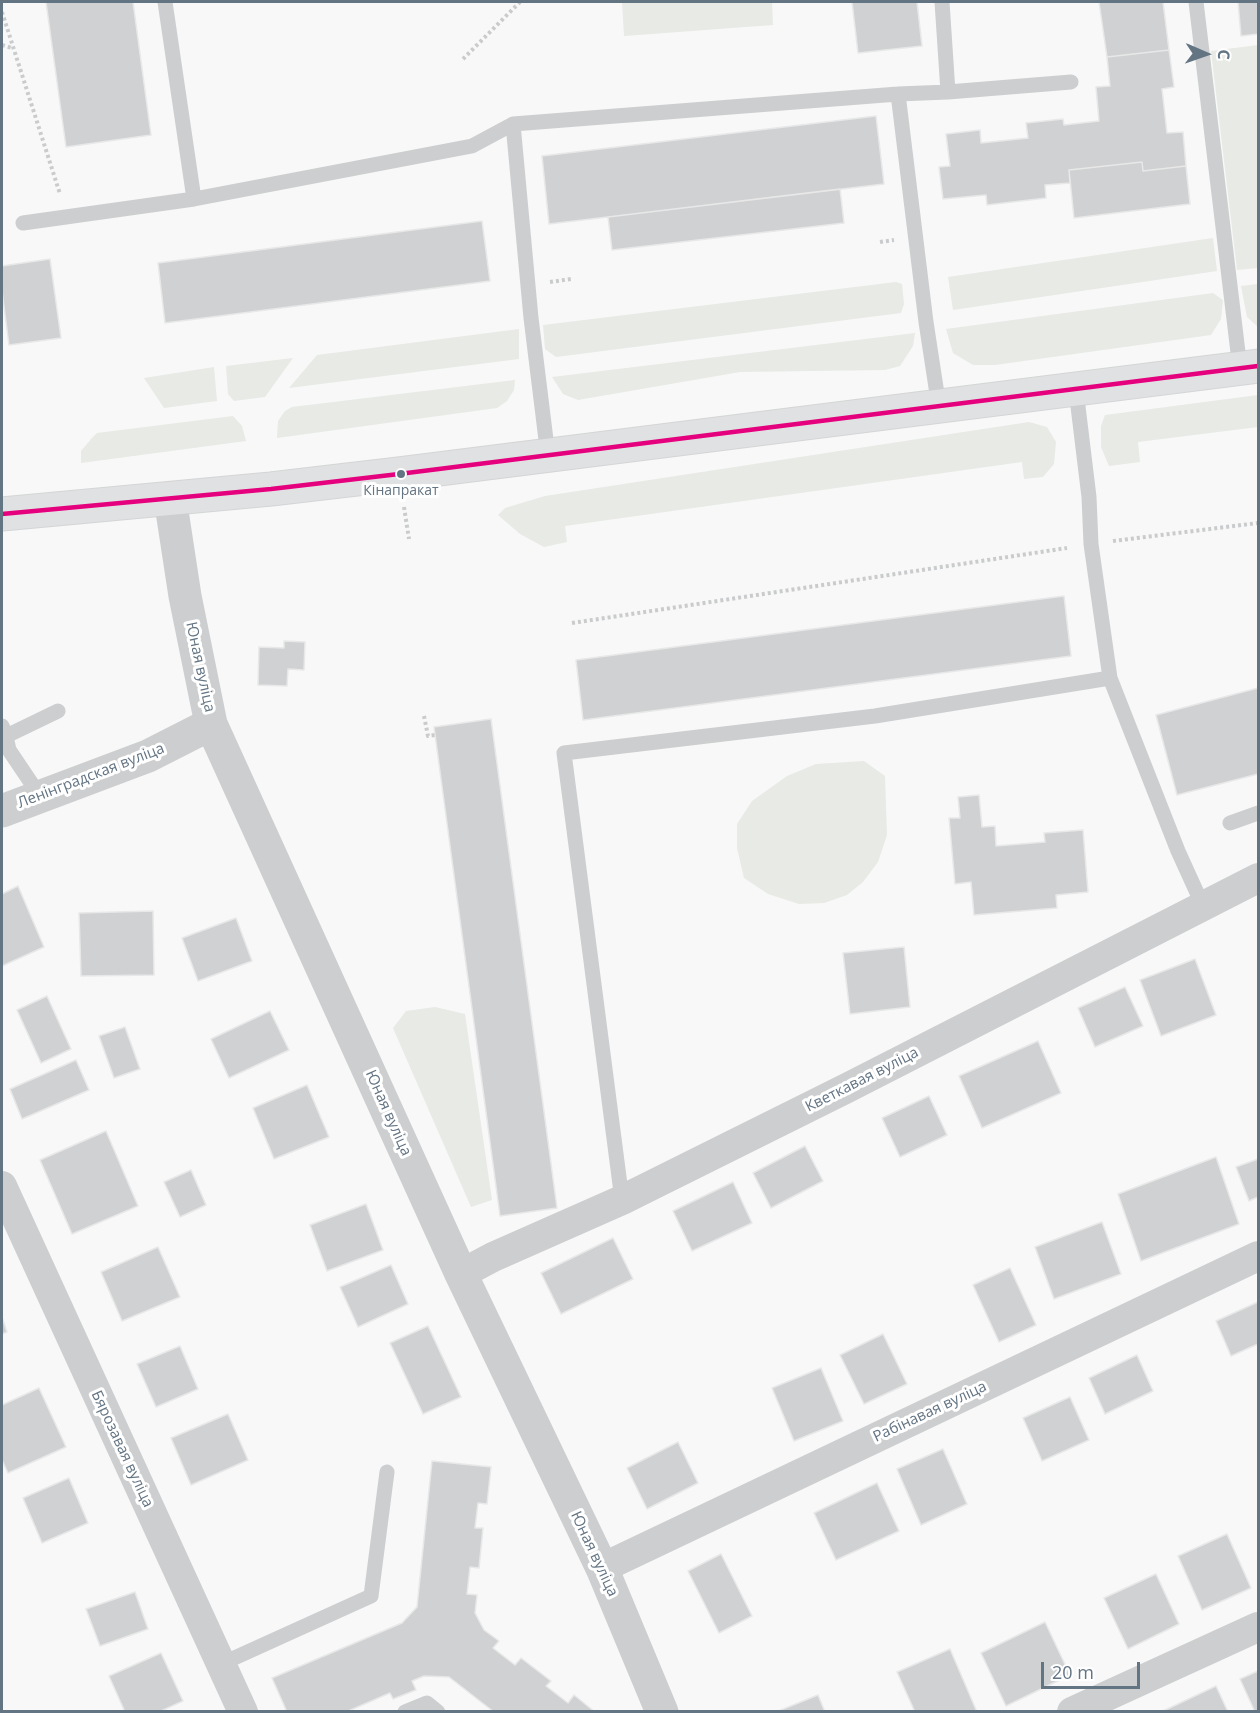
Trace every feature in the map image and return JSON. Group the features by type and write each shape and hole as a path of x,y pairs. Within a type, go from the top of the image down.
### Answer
{"main road":[{"path":"2,514 271,489 1249,367"}],"street":[{"name":"Юная вуліца","path":"170,498 185,596 211,723 462,1274 602,1568 662,1712"},
{"name":"Ленінградская вуліца","path":"2,811 148,756 211,723"},
{"name":"Кветкавая вуліца","path":"462,1274 493,1257 622,1200 1258,878"},
{"name":"Бярозавая вуліца","path":"2,1186 243,1712"},
{"name":"Рабінавая вуліца","path":"602,1568 1258,1256"},
{"path":"1072,1712 1258,1627"}],"lane":[{"path":"165,2 194,199"},
{"path":"942,2 948,92"},
{"path":"1196,2 1249,367"},
{"path":"23,223 194,199 472,146 513,124 1071,82"},
{"path":"898,94 926,322 939,407"},
{"path":"513,124 533,338 548,456"},
{"path":"1076,390 1089,497 1091,544 1110,678 1178,851 1203,906"},
{"path":"622,1200 564,753 875,716 1110,678"},
{"path":"40,796 9,750 3,733 58,711"},
{"path":"1230,823 1258,813"},
{"path":"221,1664 371,1596 387,1472"},
{"path":"405,1712 427,1703 438,1712"}],"path":[{"path":"463,59 520,2"},
{"path":"2,12 68,217"},
{"path":"2,45 13,48"},
{"path":"546,283 572,279"},
{"path":"572,623 1091,544 1258,523"},
{"path":"424,716 428,736 435,735"}],"shaded area":[{"path":"622,2 772,2 773,25 624,36"},
{"path":"1258,45 1258,268 1237,270 1211,51"},
{"path":"1213,238 1217,271 953,310 948,277"},
{"path":"896,282 902,284 904,304 901,313 556,357 545,349 543,325"},
{"path":"1258,284 1258,327 1247,317 1241,286"},
{"path":"1213,293 1223,300 1221,319 1211,335 995,365 973,365 953,353 946,329"},
{"path":"519,329 519,359 289,388 317,355"},
{"path":"915,333 913,346 900,366 885,370 740,372 578,400 563,394 552,377"},
{"path":"293,358 265,397 234,401 228,394 226,366"},
{"path":"214,367 217,401 164,408 144,378"},
{"path":"515,380 514,390 507,401 497,408 277,438 278,421 285,411 292,407"},
{"path":"1258,395 1258,427 1138,442 1140,462 1109,466 1101,447 1101,426 1105,415"},
{"path":"233,416 242,426 246,441 81,463 81,451 97,433"},
{"path":"1029,422 1047,427 1056,442 1054,464 1043,477 1024,479 1022,462 565,526 567,542 544,547 520,534 498,515 505,508 545,496"},
{"path":"864,761 885,776 887,835 878,862 863,882 847,895 824,903 799,904 768,894 744,878 737,848 737,824 752,801 787,776 816,764"},
{"path":"435,1007 465,1014 492,1200 471,1207 393,1028 406,1011"}],"building":[{"path":"46,2 133,2 151,135 66,147"},
{"path":"852,2 917,2 922,46 858,53"},
{"path":"1099,2 1163,2 1169,50 1107,57"},
{"path":"1238,2 1258,2 1258,34 1241,36"},
{"path":"1169,50 1174,87 1162,89 1167,133 1183,132 1186,166 1143,171 1142,162 1069,170 1070,183 1045,185 1046,198 987,205 986,195 943,199 939,167 950,166 946,134 980,130 981,143 1028,138 1026,123 1063,119 1064,125 1099,121 1096,87 1110,86 1107,57"},
{"path":"876,116 884,184 549,224 542,156"},
{"path":"1142,162 1143,171 1186,166 1190,204 1074,218 1069,170"},
{"path":"840,189 844,223 612,250 608,217"},
{"path":"482,221 490,281 165,323 158,263"},
{"path":"50,259 61,338 9,345 2,291 2,266"},
{"path":"1064,596 1071,656 583,720 576,660"},
{"path":"284,641 305,642 304,670 288,669 287,686 258,685 259,647 284,648"},
{"path":"1258,688 1258,774 1177,795 1156,715"},
{"path":"491,719 557,1208 500,1216 434,727"},
{"path":"979,795 982,827 995,826 996,846 1045,842 1044,833 1083,830 1088,892 1056,895 1057,908 974,915 971,882 955,884 949,818 960,818 958,797"},
{"path":"18,886 44,947 2,966 2,894"},
{"path":"153,911 154,975 81,976 79,913"},
{"path":"236,918 252,961 198,981 182,938"},
{"path":"904,947 910,1007 850,1014 843,953"},
{"path":"1195,959 1216,1015 1161,1036 1140,980"},
{"path":"1125,987 1143,1026 1095,1047 1078,1008"},
{"path":"47,996 71,1049 41,1063 17,1010"},
{"path":"270,1011 289,1050 229,1078 211,1039"},
{"path":"125,1027 140,1069 114,1078 99,1036"},
{"path":"1038,1041 1061,1093 982,1128 959,1076"},
{"path":"76,1060 89,1090 22,1119 10,1089"},
{"path":"307,1085 329,1137 274,1159 253,1108"},
{"path":"929,1096 947,1135 900,1157 882,1118"},
{"path":"106,1131 138,1206 72,1234 40,1160"},
{"path":"805,1146 823,1181 771,1208 753,1173"},
{"path":"1216,1157 1239,1224 1141,1261 1118,1194"},
{"path":"1258,1159 1258,1197 1249,1201 1236,1167"},
{"path":"191,1170 206,1205 180,1217 164,1182"},
{"path":"733,1182 752,1223 692,1251 673,1211"},
{"path":"366,1204 383,1250 327,1271 310,1225"},
{"path":"1102,1222 1121,1274 1054,1299 1035,1247"},
{"path":"613,1238 633,1279 561,1314 541,1273"},
{"path":"158,1247 180,1297 122,1321 101,1272"},
{"path":"391,1265 408,1304 358,1327 340,1287"},
{"path":"1010,1268 1036,1325 999,1342 973,1285"},
{"path":"1258,1302 1258,1344 1231,1356 1216,1321"},
{"path":"2,1317 7,1332 2,1334"},
{"path":"428,1326 461,1397 423,1414 390,1343"},
{"path":"883,1334 907,1384 864,1404 840,1355"},
{"path":"180,1346 198,1389 156,1407 137,1364"},
{"path":"1137,1355 1153,1391 1105,1414 1089,1378"},
{"path":"821,1368 843,1421 794,1441 772,1388"},
{"path":"39,1388 66,1447 8,1473 2,1460 2,1405"},
{"path":"1070,1397 1089,1440 1042,1461 1023,1418"},
{"path":"228,1414 248,1460 191,1485 171,1438"},
{"path":"678,1442 698,1483 647,1509 627,1468"},
{"path":"943,1449 967,1504 921,1525 897,1469"},
{"path":"432,1461 491,1467 487,1504 478,1503 475,1528 483,1528 479,1568 470,1567 467,1594 477,1595 475,1613 484,1630 499,1641 493,1648 515,1665 521,1658 551,1681 546,1686 568,1703 574,1695 595,1712 494,1712 449,1677 424,1676 412,1681 416,1690 393,1699 390,1693 346,1712 287,1712 272,1678 402,1623 417,1607"},
{"path":"69,1478 88,1523 42,1543 23,1498"},
{"path":"877,1483 899,1531 836,1560 814,1513"},
{"path":"1227,1534 1251,1588 1202,1610 1178,1556"},
{"path":"721,1554 752,1616 719,1633 688,1571"},
{"path":"1156,1574 1179,1624 1128,1649 1104,1598"},
{"path":"135,1592 148,1629 100,1646 86,1609"},
{"path":"1045,1622 1070,1675 1006,1706 981,1653"},
{"path":"950,1649 977,1712 915,1712 897,1672"},
{"path":"161,1653 183,1701 159,1712 125,1712 109,1676"},
{"path":"1258,1671 1258,1712 1255,1712 1240,1679"},
{"path":"1216,1686 1228,1712 1161,1712"},
{"path":"818,1695 825,1712 776,1712"}],"transit line":[{"path":"2,514 271,489 399,474 1258,366"}],"place":[{"name":"Кінапракат","path":"401,474"}]}
